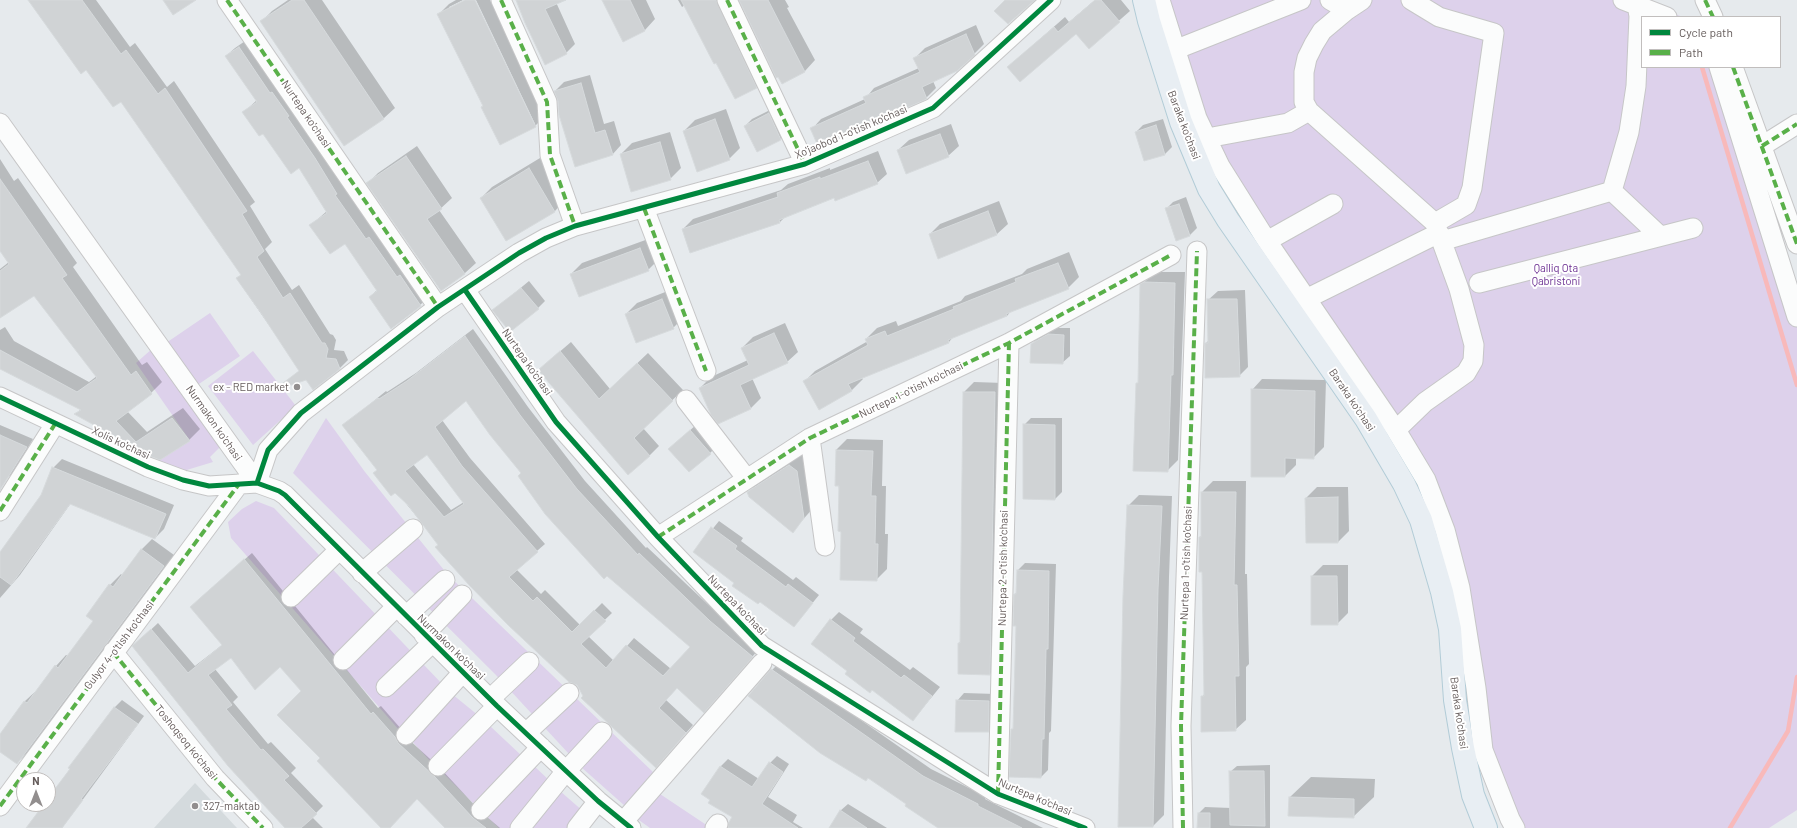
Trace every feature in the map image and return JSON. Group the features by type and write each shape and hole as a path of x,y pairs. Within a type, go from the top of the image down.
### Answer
{"main road":[{"name":"Baraka ko'chasi","path":"1144,0 1149,21 1181,122 1209,188 1232,226 1366,419 1404,484 1421,520 1442,592 1450,629 1455,700 1463,748 1473,795 1486,828"}],"street":[{"name":"Nurtepa ko'chasi","path":"227,0 438,307"},
{"path":"248,484 268,450 301,413 438,307 519,253 546,238 575,226 550,155 547,102 501,0"},
{"name":"Xo'jaobod 1-o'tish ko'chasi","path":"727,0 805,164"},
{"name":"Xo'jaobod 1-o'tish ko'chasi","path":"575,226 805,164 933,108 1051,0"},
{"path":"1160,0 1198,118 1220,166 1267,241 1396,430 1426,480 1445,530 1460,588 1476,688 1483,750 1515,828"},
{"path":"1177,49 1301,0"},
{"path":"1330,0 1355,5"},
{"path":"1411,0 1439,17 1494,33 1472,188 1466,205 1439,232"},
{"path":"1705,0 1713,16"},
{"path":"1612,191 1629,132 1636,86 1639,16 1630,3"},
{"path":"1630,3 1664,16"},
{"path":"1355,5 1322,31 1307,58 1304,72 1304,102 1309,111 1439,232 1459,289 1474,345 1473,361 1466,372 1425,402 1396,430"},
{"path":"1719,68 1797,317"},
{"path":"1733,68 1797,244"},
{"path":"1207,138 1288,123 1309,111"},
{"name":"Nurmakon ko'chasi","path":"0,123 248,484 272,488 285,495 493,702 598,801 627,825"},
{"path":"1762,146 1797,124"},
{"path":"1306,299 1439,232 1612,191"},
{"path":"1612,191 1660,236"},
{"path":"1267,241 1332,204"},
{"path":"644,208 706,371"},
{"path":"1479,283 1692,228"},
{"name":"Nurtepa 1-o'tish ko'chasi","path":"1183,828 1181,726 1197,250"},
{"name":"Nurtepa 1-o'tish ko'chasi","path":"658,538 810,438 1009,343 1171,255"},
{"name":"Nurtepa ko'chasi","path":"465,290 556,422 658,538 762,646 998,794 1085,828"},
{"name":"Nurtepa 2-o'tish ko'chasi","path":"998,794 1009,343"},
{"name":"Xolis ko'chasi","path":"0,397 148,467 183,480 208,486 248,484"},
{"path":"686,400 747,479"},
{"path":"0,511 55,424"},
{"path":"810,438 825,546"},
{"name":"Gulyor 4-o'tish ko'chasi","path":"0,806 113,652 248,484"},
{"path":"362,573 413,529"},
{"path":"291,597 340,550"},
{"path":"343,660 401,612 445,580"},
{"path":"386,687 428,639 462,595"},
{"name":"Toshoqsoq ko'chasi","path":"113,652 215,778 263,828"},
{"path":"438,766 529,662"},
{"path":"627,825 762,663"},
{"path":"406,735 462,672"},
{"path":"526,733 569,693"},
{"path":"520,828 566,771 602,732"},
{"path":"481,810 541,747"},
{"path":"577,828 598,801"}],"shaded area":[{"name":"327-maktab","path":"195,783 237,828 154,828"}],"green space":[{"name":"Qalliq Ota Qabristoni","path":"1157,0 1636,0 1680,16 1641,16 1641,68 1724,68 1797,297 1797,810 1769,828 1510,828 1470,691 1421,481 1232,196"},
{"path":"210,313 240,356 196,386 166,343"},
{"path":"153,348 222,445 210,457 213,462 180,472 155,462 189,439 136,363"},
{"path":"253,351 296,406 253,445 208,386"},
{"path":"326,418 365,472 448,575 653,772 625,806 581,767 495,674 293,473"},
{"path":"256,501 274,508 446,688 400,731 231,538 228,522 242,509"},
{"path":"452,694 479,716 431,762 410,739"},
{"path":"490,726 522,756 473,803 444,774"},
{"path":"532,764 552,783 512,828 499,828 485,815"},
{"path":"560,791 584,812 571,828 530,828"},
{"path":"657,792 711,828 650,828 636,818"}],"building":[{"path":"28,0 82,0 121,54 126,50 158,94 165,88 247,211 242,214 264,251 257,257 283,298 290,293 322,343 325,343 328,349 326,358 336,359 340,369 313,390 306,380 280,389 279,386 299,371 236,278 241,275 121,102 113,107 86,70 81,74"},
{"path":"163,0 196,0 173,15"},
{"path":"292,0 304,0 384,119 344,146 260,21"},
{"path":"465,0 475,0 536,127 500,145 481,107 483,106 437,14"},
{"path":"516,0 566,0 545,9 567,54 545,65"},
{"path":"602,0 630,0 645,31 623,42"},
{"path":"681,0 716,0 757,88 735,99 716,63 714,64"},
{"path":"739,0 768,0 805,72 782,84 778,77 776,78"},
{"path":"1005,0 1035,0 1008,24 994,11"},
{"path":"1095,0 1101,0 1120,22 1089,49 1076,34 1020,82 1007,67 1054,27 1058,32"},
{"path":"966,34 975,55 957,71 922,87 927,99 818,146 810,128 866,103 863,97 920,72 913,58"},
{"path":"239,47 270,93 272,92 289,116 287,117 337,194 335,195 366,239 369,237 397,277 400,275 421,306 391,329 369,297 377,291 345,244 330,254 309,225 327,213 299,168 291,174 263,134 259,136 242,112 257,102 225,56"},
{"path":"581,83 595,133 605,130 613,155 575,167 559,115 558,101 554,91"},
{"path":"769,113 781,140 757,152 744,126"},
{"path":"715,119 730,160 697,172 683,131"},
{"path":"1156,125 1165,155 1144,161 1135,132"},
{"path":"940,134 949,157 906,174 897,150"},
{"path":"660,142 671,180 631,192 620,154"},
{"path":"406,156 442,209 427,219 465,274 441,291 366,183"},
{"path":"868,161 878,184 835,201 834,198 779,220 780,223 690,253 682,229 778,197 777,193"},
{"path":"529,168 555,212 506,241 480,198"},
{"path":"0,179 67,275 62,278 131,375 136,371 152,394 116,421 136,442 172,418 190,441 160,460 152,457 74,414 81,410 0,369 0,350 77,392 97,378 34,296 0,318 0,271 9,264 0,251"},
{"path":"1179,204 1190,236 1176,241 1165,208"},
{"path":"988,211 997,235 938,259 929,234"},
{"path":"640,248 649,271 579,297 570,274"},
{"path":"1058,263 1069,289 1006,314 1007,316 948,340 949,343 848,384 852,391 819,410 803,381 868,345 865,339 885,331 887,336 954,309 953,307 1016,282 1015,279"},
{"path":"1144,282 1175,283 1173,375 1171,375 1168,472 1133,471 1136,383 1138,383 1140,284"},
{"path":"521,288 539,309 510,332 492,310"},
{"path":"662,299 674,329 636,343 625,314"},
{"path":"1207,299 1237,299 1240,377 1205,378 1205,343 1208,343"},
{"path":"774,333 788,363 740,385 751,409 718,424 711,415 699,388 749,365 741,348"},
{"path":"1048,334 1064,335 1063,364 1030,363 1031,344"},
{"path":"465,336 520,415 577,489 638,555 639,553 710,621 753,657 704,713 677,688 659,708 686,733 656,768 581,698 583,696 577,685 569,682 508,625 469,585 435,547 438,545 408,505 395,493 391,496 373,473 377,470 342,425 378,398 379,399 407,381","holes":["466,401 490,435 521,473 518,476 545,514 604,579 607,576 690,647 663,676 626,645 606,668 581,644 606,621 594,610 572,632 537,597 533,601 509,577 538,552 462,466 435,427","427,455 464,504 444,517 405,471"]},
{"path":"560,351 599,399 637,363 673,401 634,438 650,456 628,475 538,370"},
{"path":"1251,389 1315,391 1314,459 1285,458 1285,477 1251,477"},
{"path":"963,392 995,392 990,675 958,674 958,643 960,643"},
{"path":"1023,424 1055,425 1055,500 1023,499"},
{"path":"690,430 711,454 689,472 668,449"},
{"path":"0,435 27,447 0,490"},
{"path":"836,450 873,451 871,496 876,496 875,544 878,544 877,581 840,580 841,532 838,531 839,486 835,486"},
{"path":"789,465 797,471 804,518 793,533 749,497 747,492"},
{"path":"52,467 166,514 155,539 70,504 11,585 0,577 0,552 41,495"},
{"path":"1201,492 1236,492 1234,585 1237,585 1239,676 1235,676 1236,731 1201,732 1201,696 1204,696 1202,572 1199,572"},
{"path":"1338,497 1338,543 1306,543 1305,498"},
{"path":"1127,505 1162,506 1158,589 1153,827 1118,827 1123,596"},
{"path":"711,527 737,546 735,549 786,587 788,584 813,603 794,627 760,602 758,604 732,586 734,583 693,552"},
{"path":"141,549 164,566 17,764 0,752 0,734 24,701 27,703 55,665 58,668 93,621 86,616 109,584 113,587"},
{"path":"244,559 371,714 373,712 395,737 398,743 434,776 473,818 486,828 445,828 417,799 390,828 381,828 317,761 320,758 277,715 301,691 280,667 255,690 231,658 208,675 232,705 226,709 261,750 263,749 289,776 284,780 317,814 301,828 285,828 228,766 132,646 151,629 188,673 222,645 190,607"},
{"path":"1017,570 1049,571 1048,649 1046,649 1044,739 1042,739 1041,778 1009,777 1011,729 1013,729 1016,626 1013,626 1014,594 1016,594"},
{"path":"1311,576 1337,576 1338,625 1311,625"},
{"path":"830,619 855,638 853,641 901,678 904,675 932,696 913,721 872,690 870,693 845,674 847,671 811,644"},
{"path":"771,669 923,776 1022,828 938,828 905,806 906,804 868,778 866,781 820,753 748,696"},
{"path":"956,700 989,701 989,732 955,732"},
{"path":"114,707 138,724 81,799 83,800 62,828 26,828 38,812 56,812 56,787 70,769 68,768"},
{"path":"769,762 783,772 762,804 798,828 728,828 732,817 708,803 710,800 701,794 720,766 752,787"},
{"path":"1229,771 1264,771 1265,826 1230,825"},
{"path":"1289,797 1354,799 1354,818 1288,816"},
{"path":"840,810 867,828 829,828"},
{"path":"1198,813 1210,813 1210,828 1197,828"}],"waterway":[{"path":"1702,68 1797,385"},
{"path":"1730,828 1788,731 1797,677"}],"marked path":[{"path":"227,0 438,307"},
{"path":"501,0 547,102 550,155 575,226"},
{"path":"727,0 805,164"},
{"path":"1705,0 1713,16"},
{"path":"1733,68 1797,244"},
{"path":"1762,146 1797,124"},
{"path":"644,208 706,371"},
{"path":"1183,828 1181,726 1197,251"},
{"path":"658,537 810,438 1009,343 1171,255"},
{"path":"998,794 1009,343"},
{"path":"0,511 55,424"},
{"path":"0,806 239,484"},
{"path":"113,652 215,778 263,828"}],"cycle path":[{"path":"257,483 268,450 301,413 438,307 519,253 546,238 575,226 805,164 933,108 1051,0"},
{"path":"465,290 556,422 658,537 762,646 998,794 1085,828"},
{"path":"0,397 148,467 183,480 209,486 257,483 279,491 285,495 497,706 598,801 631,828"}],"place":[{"name":"ex - RED market","path":"297,387"},
{"name":"327-maktab","path":"195,806"}]}
